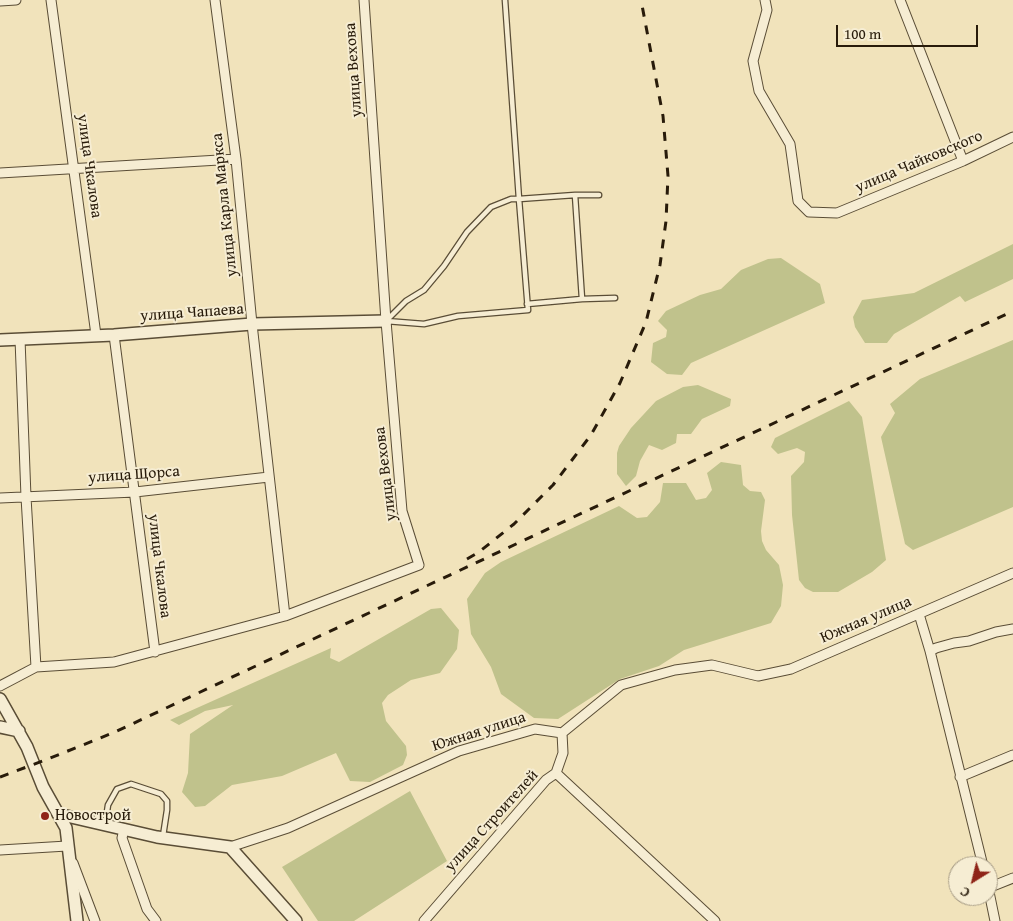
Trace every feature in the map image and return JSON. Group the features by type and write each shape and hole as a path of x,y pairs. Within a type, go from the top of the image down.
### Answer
{"street":[{"path":"0,1 16,0"},
{"name":"улица Чкалова","path":"51,0 96,336"},
{"name":"улица Карла Маркса","path":"215,0 236,159 252,324 285,616"},
{"name":"улица Вехова","path":"0,686 36,667 114,662 285,616 419,565 402,511 386,321 364,0"},
{"name":"улица Чайковского","path":"765,0 768,10 754,61 759,91 790,144 798,201 808,212 837,212 963,161 1013,137"},
{"path":"900,0 963,161"},
{"path":"0,173 236,159"},
{"name":"улица Чапаева","path":"0,340 114,335 252,324 386,321"},
{"name":"улица Чкалова","path":"114,335 155,652"},
{"path":"20,339 26,496 36,667"},
{"name":"улица Щорса","path":"0,498 135,492 269,477"},
{"name":"Южная улица","path":"230,846 288,828 459,751 535,729 562,732 621,685 675,670 712,665 758,676 791,669 1013,573"},
{"path":"919,614 930,651 980,856"},
{"path":"930,651 954,643 969,641 996,632 1013,629"},
{"path":"0,699 27,747 43,787 66,828 77,921"},
{"path":"0,727 18,731"},
{"name":"улица Строителей","path":"424,921 546,780 556,773 563,753 562,732"},
{"path":"960,777 1013,755"},
{"path":"556,773 715,921"},
{"path":"58,814 162,837 230,846 296,921"},
{"path":"124,829 122,838 147,908 156,921"},
{"path":"0,850 68,848"},
{"path":"68,848 95,921"},
{"path":"998,884 1013,878"},
{"path":"992,906 995,921"}],"lane":[{"path":"386,321 424,324 458,316 528,310 504,0"},
{"path":"576,195 582,299"},
{"path":"386,321 406,301 424,290 444,266 467,232 491,207 510,199 599,195"},
{"path":"527,304 615,298"},
{"path":"105,825 108,805 117,789 131,784 162,794 167,801 162,837"}],"green space":[{"path":"1013,244 1013,279 965,302 960,296 894,334 887,343 865,343 855,327 853,317 862,300 914,293"},
{"path":"781,258 820,284 825,303 691,363 682,375 667,374 651,362 653,343 666,337 667,330 658,321 666,311 700,295 721,289 741,270 768,259"},
{"path":"1013,340 1013,507 913,550 905,544 881,437 895,413 890,404 920,379"},
{"path":"698,385 731,399 730,406 702,419 691,434 677,434 676,443 662,450 649,445 640,461 636,476 626,486 617,474 617,453 619,446 631,428 656,401 683,387"},
{"path":"849,401 862,417 886,560 872,572 838,592 813,592 805,588 799,580 792,515 791,476 804,462 805,452 797,448 778,454 771,447 775,438"},
{"path":"721,462 741,465 743,485 750,491 761,492 765,500 761,531 762,541 766,550 779,565 783,585 781,606 771,623 684,650 659,666 620,679 558,719 534,718 501,694 491,667 471,634 467,599 485,573 501,562 619,506 637,518 647,517 660,502 663,483 686,483 696,500 706,498 712,490 707,473"},
{"path":"441,608 459,630 457,649 440,673 411,680 388,695 382,703 386,721 406,746 407,755 403,765 370,782 350,781 336,753 282,776 232,785 205,806 195,807 182,792 188,773 190,734 233,705 205,711 179,725 170,720 331,648 330,658 339,662 431,609"},
{"path":"410,791 447,861 354,921 318,921 282,867"}],"railway":[{"path":"467,559 479,552 514,524 553,485 591,435 620,383 646,322 660,265 666,221 668,176 663,116 641,0"},
{"path":"0,777 115,732 1013,311"}],"place":[{"name":"Новострой","path":"45,816"}]}
